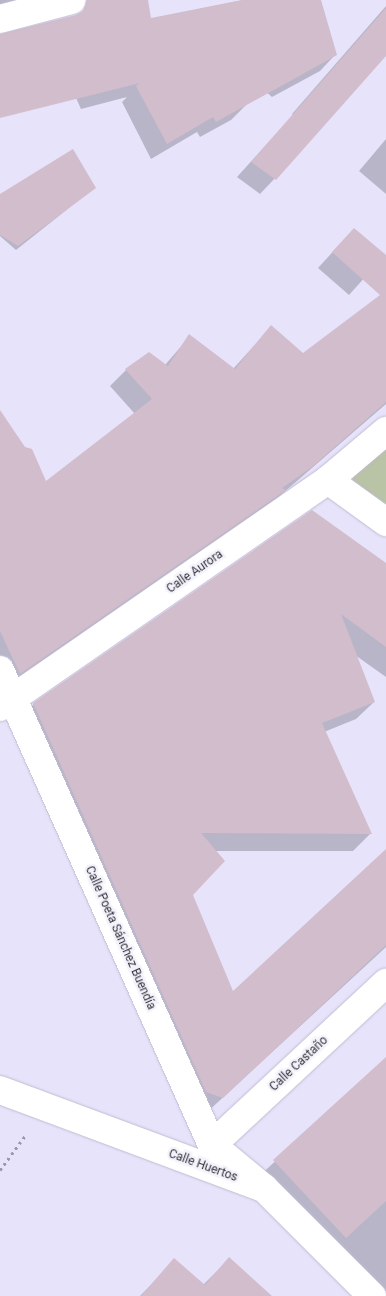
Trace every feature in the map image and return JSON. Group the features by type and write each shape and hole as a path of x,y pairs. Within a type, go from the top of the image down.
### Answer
{"street":[{"path":"0,19 72,0"},
{"name":"Calle Aurora","path":"7,702 328,480 386,431"},
{"path":"328,480 386,522"},
{"name":"Calle Poeta Sánchez Buendía","path":"0,670 7,702 212,1145 264,1188"},
{"name":"Calle Castaño","path":"212,1145 386,983"},
{"name":"Calle Huertos","path":"0,1090 264,1188 372,1296"}],"path":[{"path":"0,1170 47,1108"}],"green space":[{"path":"386,431 386,522 328,480"}],"building":[{"path":"87,0 148,0 151,18 242,0 321,0 337,55 216,122 213,117 167,144 136,86 140,83 0,118 0,34 76,15 83,11"},
{"path":"386,8 386,56 276,180 251,162"},
{"path":"73,149 96,188 18,246 0,235 0,194"},
{"path":"354,228 386,255 386,402 312,467 282,488 286,490 20,674 0,631 0,410 25,447 32,449 46,481 152,399 125,369 149,352 168,366 189,334 235,369 271,325 303,353 380,295 332,252"},
{"path":"312,510 386,563 386,647 341,614 375,702 322,723 372,834 201,833 225,861 193,895 233,991 386,849 386,945 223,1098 206,1092 33,703"},
{"path":"386,1057 386,1201 346,1238 273,1160"},
{"path":"229,1257 272,1296 141,1296 174,1258 205,1285"}]}
